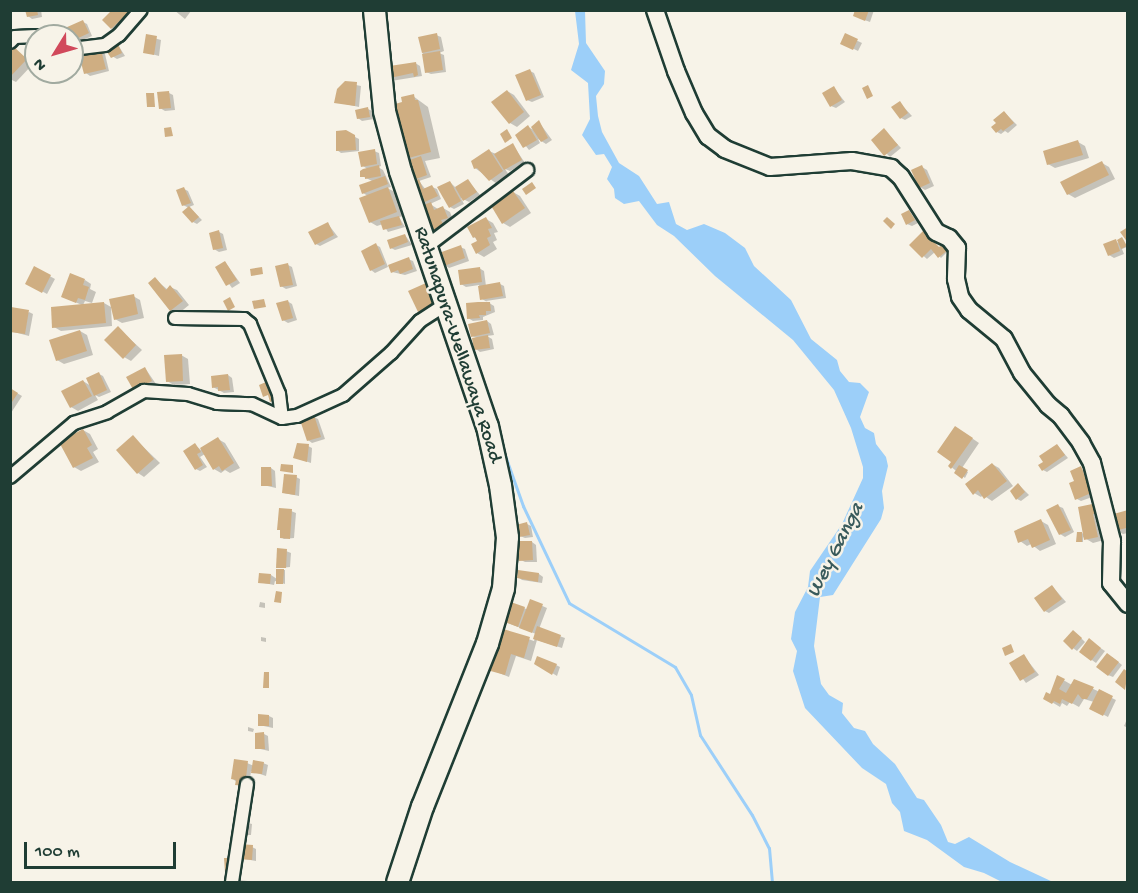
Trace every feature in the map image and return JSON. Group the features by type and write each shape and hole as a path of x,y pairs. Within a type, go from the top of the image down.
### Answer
{"highway":[{"name":"Ratunapura-Wellawaya Road","path":"374,10 384,111 400,171 487,426 500,485 507,537 503,588 487,643 422,806 397,882"}],"street":[{"path":"84,48 105,45 119,35 141,10"},
{"path":"655,10 676,71 694,113 708,136 725,149 770,167 852,161 891,168 901,177 936,232 950,238 957,248 956,279 960,297 969,310 1004,339 1022,373 1048,405 1061,416 1086,453 1112,541 1111,583 1128,604"},
{"path":"10,42 15,37 24,37"},
{"path":"427,246 527,170"},
{"path":"10,477 74,423 107,412 144,392 188,394 217,403 252,404 282,418 297,416 343,395 391,353 420,321 446,304"},
{"path":"175,318 244,319 250,324 279,394 282,418"},
{"path":"232,882 247,784"}],"water":[{"name":"Wey Ganga","path":"575,11 585,11 586,43 605,71 604,84 596,96 598,116 602,132 619,163 639,176 657,204 669,202 676,224 687,230 704,224 725,233 745,248 754,266 791,300 811,339 837,360 840,371 849,382 860,383 869,392 860,417 865,428 874,433 876,444 886,457 888,466 882,491 884,508 881,519 833,595 820,597 814,646 821,684 829,695 843,703 842,713 854,728 865,731 873,744 895,764 917,798 924,800 941,825 948,842 955,844 969,837 1010,862 1053,882 1002,882 964,867 927,840 904,831 900,812 892,803 886,784 862,768 805,708 793,671 797,651 791,639 795,612 808,587 810,571 842,524 863,478 863,467 851,428 834,390 793,340 715,276 674,236 657,225 639,201 624,204 615,198 614,189 607,179 612,167 604,154 596,155 582,135 590,119 588,83 571,70 579,44"}],"building":[{"path":"25,10 37,10 38,15 27,17"},
{"path":"112,10 129,12 111,29 102,20"},
{"path":"855,10 869,10 865,21 853,16"},
{"path":"83,20 89,33 84,35 84,24 74,24"},
{"path":"437,33 440,49 422,53 418,37"},
{"path":"845,33 858,39 853,50 840,44"},
{"path":"146,34 157,36 154,55 143,53"},
{"path":"118,44 122,53 111,58 105,49"},
{"path":"13,46 24,56 24,62 10,77 10,49"},
{"path":"101,50 106,69 84,74 84,54"},
{"path":"440,51 443,70 425,73 422,54"},
{"path":"416,62 418,75 414,77 413,73 385,79 383,67"},
{"path":"530,69 541,95 526,101 515,75"},
{"path":"345,81 357,82 355,106 334,103 337,89"},
{"path":"868,85 873,96 867,99 862,88"},
{"path":"834,86 842,100 830,107 822,93"},
{"path":"507,90 524,112 509,124 491,102"},
{"path":"169,91 171,108 159,109 157,92"},
{"path":"146,93 154,93 155,107 147,107"},
{"path":"414,94 415,100 418,100 431,152 401,160 388,106 402,102 401,97"},
{"path":"900,101 908,113 900,119 891,107"},
{"path":"368,107 370,117 357,119 355,110"},
{"path":"1004,111 1014,123 996,133 991,127 996,123 993,120"},
{"path":"539,120 548,138 541,142 531,127"},
{"path":"528,125 537,140 523,148 515,135"},
{"path":"171,127 173,136 165,137 164,128"},
{"path":"884,128 898,145 884,156 871,140"},
{"path":"507,129 512,138 505,143 500,134"},
{"path":"346,130 355,135 356,150 336,151 336,131"},
{"path":"1078,140 1083,155 1047,165 1043,151"},
{"path":"513,143 522,160 504,170 494,154"},
{"path":"375,149 377,164 361,167 358,152"},
{"path":"489,149 503,171 489,181 477,168 474,169 471,161"},
{"path":"421,156 427,175 408,182 407,161"},
{"path":"1102,161 1109,175 1067,195 1060,182"},
{"path":"379,165 381,176 365,179 365,177 360,177 360,171 363,169"},
{"path":"922,165 930,183 919,188 911,170"},
{"path":"385,176 388,184 362,194 359,185"},
{"path":"419,179 423,189 432,185 438,196 418,205 408,184"},
{"path":"468,179 477,192 463,201 455,187"},
{"path":"450,181 461,201 449,208 437,187"},
{"path":"532,182 536,188 526,195 522,189"},
{"path":"184,187 191,203 182,206 176,190"},
{"path":"388,187 397,212 369,223 359,198"},
{"path":"513,191 525,208 502,224 490,204"},
{"path":"431,202 434,210 443,206 448,218 441,220 445,228 430,234 419,207"},
{"path":"189,206 199,217 192,223 182,212"},
{"path":"909,210 915,220 906,225 901,214"},
{"path":"399,216 402,225 383,230 380,221"},
{"path":"486,217 492,228 488,229 491,236 487,238 490,245 476,254 471,244 477,241 467,227"},
{"path":"887,217 895,224 891,229 883,221"},
{"path":"328,222 334,235 315,245 308,232"},
{"path":"1128,227 1128,243 1120,232"},
{"path":"219,230 223,248 213,250 209,233"},
{"path":"923,231 939,247 945,243 949,249 938,258 931,249 922,258 909,245"},
{"path":"405,234 408,242 390,249 387,240"},
{"path":"1122,237 1127,246 1121,249 1117,240"},
{"path":"1116,239 1120,251 1108,256 1103,244"},
{"path":"376,243 385,264 370,271 361,251"},
{"path":"461,245 465,258 444,266 439,253"},
{"path":"409,257 413,269 400,274 398,270 391,273 388,265"},
{"path":"225,261 237,280 226,286 215,267"},
{"path":"288,263 293,285 280,287 275,266"},
{"path":"34,266 51,275 42,293 25,284"},
{"path":"262,267 263,274 251,276 250,269"},
{"path":"480,267 482,282 460,285 458,270"},
{"path":"70,273 85,279 83,285 89,287 85,300 78,298 76,303 61,297"},
{"path":"155,277 166,290 170,285 183,301 170,311 148,283"},
{"path":"500,282 503,296 480,300 478,286"},
{"path":"426,283 435,305 418,312 408,291"},
{"path":"134,294 138,314 114,320 109,299"},
{"path":"230,297 235,307 228,311 223,301"},
{"path":"264,299 266,307 254,309 252,301"},
{"path":"288,300 293,318 282,321 276,303"},
{"path":"104,302 106,323 52,328 51,307"},
{"path":"490,302 491,311 486,311 486,315 479,315 480,318 467,319 466,303"},
{"path":"11,307 29,310 25,334 10,332"},
{"path":"487,320 490,333 471,337 468,324"},
{"path":"118,326 136,345 123,359 104,340"},
{"path":"80,330 87,351 56,361 49,340"},
{"path":"488,335 490,348 474,350 472,338"},
{"path":"182,354 183,381 166,382 164,355"},
{"path":"145,367 152,381 134,391 126,377"},
{"path":"99,372 107,390 94,396 86,378"},
{"path":"228,374 230,390 218,391 218,387 212,388 211,376"},
{"path":"273,379 280,398 270,402 268,395 263,397 259,385"},
{"path":"83,380 92,396 70,408 61,391"},
{"path":"10,388 18,393 10,405"},
{"path":"314,415 321,437 307,441 300,420"},
{"path":"955,426 973,438 951,469 948,466 951,462 937,452"},
{"path":"83,429 92,445 87,448 93,458 73,468 59,442"},
{"path":"133,435 154,459 137,474 116,450"},
{"path":"218,437 234,463 222,471 219,466 213,470 200,448"},
{"path":"195,443 201,452 197,454 203,465 195,470 183,451"},
{"path":"297,443 309,444 307,462 293,458"},
{"path":"1057,444 1065,455 1042,471 1038,465 1043,462 1039,456"},
{"path":"992,463 1007,481 984,499 978,490 973,495 965,484"},
{"path":"281,464 293,465 293,473 280,471"},
{"path":"959,465 968,470 962,479 954,473"},
{"path":"1081,466 1091,493 1075,500 1069,483 1074,481 1070,471"},
{"path":"261,467 271,467 272,486 261,486"},
{"path":"284,474 297,475 295,495 282,493"},
{"path":"1018,483 1025,492 1016,500 1010,491"},
{"path":"1097,503 1099,512 1093,514 1098,537 1084,540 1078,507"},
{"path":"1058,504 1071,530 1059,535 1046,510"},
{"path":"279,508 292,509 290,539 280,538 280,530 277,530"},
{"path":"1128,510 1128,533 1126,528 1115,531 1110,515"},
{"path":"1041,519 1050,540 1032,548 1028,539 1018,543 1014,531"},
{"path":"527,522 530,535 519,537 516,525"},
{"path":"1077,532 1082,532 1082,542 1076,542"},
{"path":"518,541 532,541 533,560 519,561"},
{"path":"277,548 287,549 286,568 276,568"},
{"path":"276,569 284,569 283,584 276,584"},
{"path":"518,570 539,573 538,582 517,578"},
{"path":"259,573 271,574 270,584 258,583"},
{"path":"1052,585 1062,599 1044,612 1034,598"},
{"path":"276,591 282,592 281,603 274,602"},
{"path":"530,599 543,604 532,633 519,628"},
{"path":"508,601 525,607 518,627 502,621"},
{"path":"537,626 561,635 557,647 533,639"},
{"path":"500,628 530,637 524,658 511,654 505,675 487,670"},
{"path":"1073,630 1082,638 1072,650 1063,641"},
{"path":"1089,638 1101,648 1091,661 1079,652"},
{"path":"1011,644 1014,652 1005,656 1002,648"},
{"path":"1107,653 1119,662 1108,676 1096,667"},
{"path":"1024,654 1035,672 1020,681 1009,663"},
{"path":"537,656 557,664 552,675 534,664"},
{"path":"1124,669 1128,672 1125,690 1115,682"},
{"path":"264,672 269,672 269,688 263,688"},
{"path":"1057,675 1065,679 1059,689 1066,693 1074,679 1094,687 1087,699 1082,699 1078,694 1072,704 1062,699 1060,704 1054,701 1052,704 1043,699 1046,692 1050,694"},
{"path":"1099,689 1113,696 1103,716 1089,709"},
{"path":"258,714 269,715 269,726 258,726"},
{"path":"264,732 265,749 255,749 255,733"},
{"path":"234,759 248,761 245,786 235,785 236,780 231,779"},
{"path":"253,760 264,762 262,774 251,773"},
{"path":"239,844 253,845 252,860 238,859"},
{"path":"224,858 230,858 230,872 225,872"}],"waterway":[{"path":"502,447 523,506 569,603 675,667 691,695 700,735 752,815 769,848 772,882"}]}
